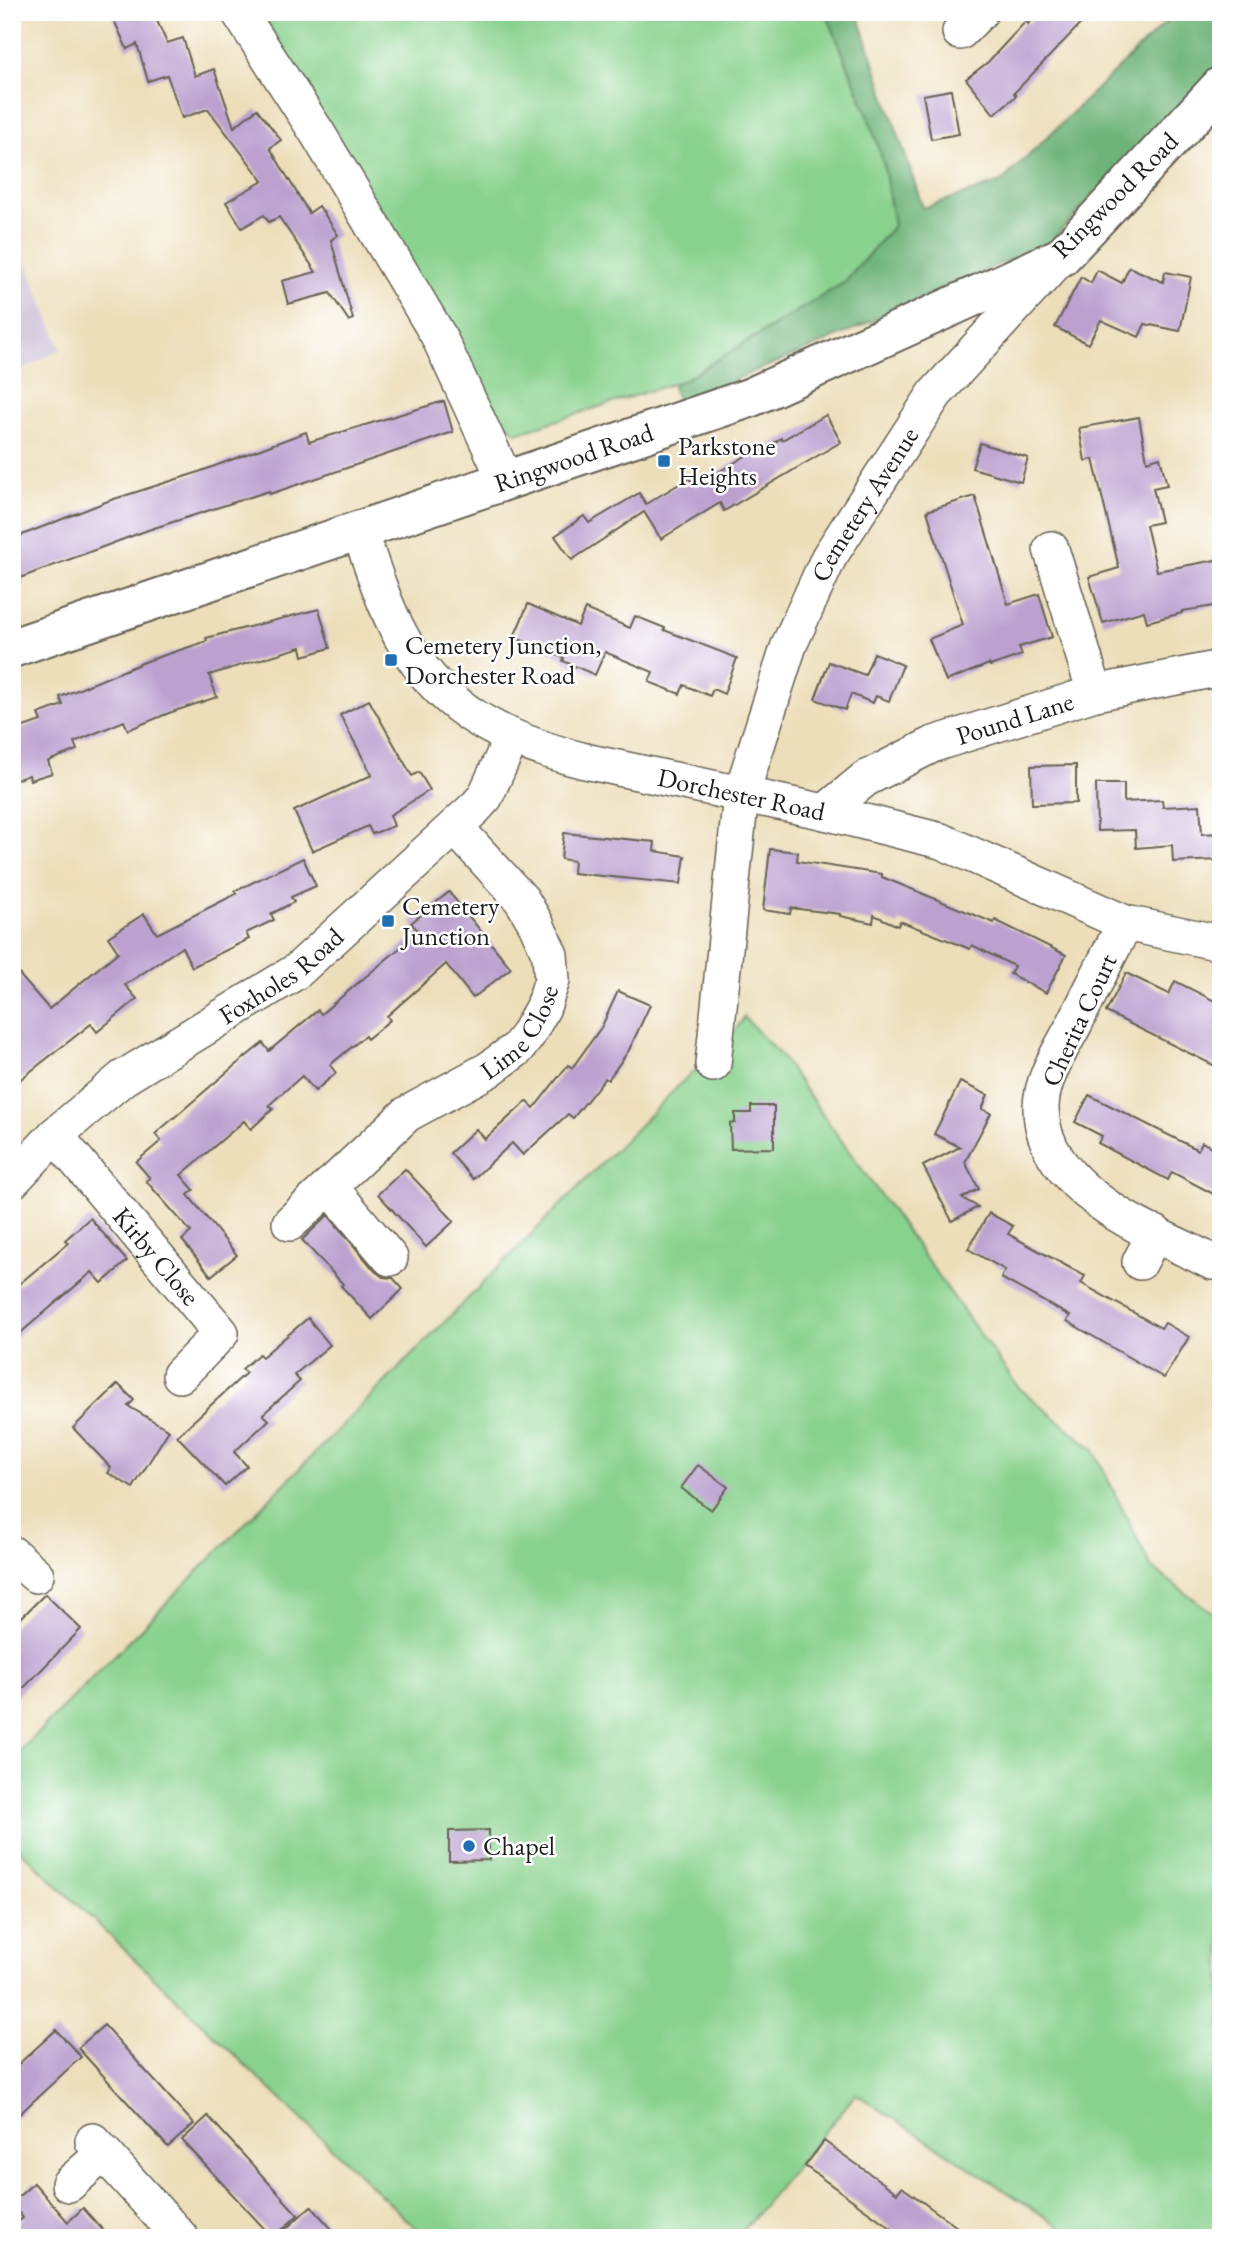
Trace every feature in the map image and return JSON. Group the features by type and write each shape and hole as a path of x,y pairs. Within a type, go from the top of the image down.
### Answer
{"main road":[{"name":"Ringwood Road","path":"12,649 749,398 1061,257 1221,86"}],"street":[{"path":"239,12 318,134 438,335 506,481"},
{"name":"Cemetery Avenue","path":"713,1065 741,795 789,645 829,558 935,394 1061,257"},
{"name":"Dorchester Road","path":"359,530 392,618 406,646 450,700 480,722 512,737 572,758 825,812 941,841 1125,923 1221,943"},
{"path":"1051,549 1095,693"},
{"name":"Pound Lane","path":"825,812 864,779 934,744 1095,693 1221,668"},
{"name":"Foxholes Road","path":"12,1181 55,1135 123,1078 297,971 456,828 485,797 512,737"},
{"name":"Lime Close","path":"290,1223 407,1114 488,1070 517,1049 527,1036 548,995 552,980 550,955 536,924 522,900 456,828"},
{"name":"Cherita Court","path":"1125,923 1053,1066 1041,1106 1044,1129 1060,1164 1078,1185 1101,1204 1129,1221 1147,1248 1212,1262"},
{"name":"Kirby Close","path":"55,1135 221,1333 180,1375"},
{"path":"329,1186 390,1258"},
{"path":"69,2185 99,2147 181,2238"}],"shaded area":[{"path":"12,226 61,349 12,375"}],"green space":[{"path":"261,12 826,12 866,110 883,161 894,225 845,282 684,380 517,433 498,418 460,358"},
{"path":"826,12 857,12 923,208 1001,182 1176,12 1221,12 1221,62 1050,242 816,346 678,403 672,384 684,380 845,282 894,225 883,161 866,110"},
{"path":"744,1017 780,1055 1018,1387 1093,1449 1151,1567 1221,1619 1221,2238 1078,2238 856,2094 737,2238 426,2238 12,1842 12,1759 692,1072 713,1064"}],"building":[{"path":"126,12 153,12 167,43 183,38 195,76 214,69 234,127 257,109 281,140 270,148 309,213 319,206 338,235 331,240 353,319 349,321 330,293 288,304 282,281 316,272 279,217 269,222 264,215 242,228 226,202 263,181 208,109 182,118 167,75 148,81 137,44 127,49 113,18"},
{"path":"1039,12 1092,12 1014,93 1016,96 994,114 966,79 988,62 1026,21 1028,24"},
{"path":"951,90 959,134 931,139 923,95"},
{"path":"1129,267 1163,282 1165,272 1191,277 1180,331 1145,324 1139,337 1101,320 1088,344 1055,327 1081,277 1091,283 1097,270 1122,283"},
{"path":"444,401 453,432 270,494 269,491 148,530 20,578 12,560 12,539 108,501 196,473 306,432 309,442"},
{"path":"826,415 841,442 724,511 720,503 661,539 644,512 572,560 555,536 584,516 589,523 639,493 646,504 689,478 695,486 754,451 757,455 781,438 782,440"},
{"path":"1139,417 1147,461 1160,457 1167,485 1153,488 1161,522 1146,525 1157,571 1221,559 1221,605 1182,611 1147,622 1144,611 1103,623 1089,577 1119,568 1093,459 1085,461 1079,428"},
{"path":"980,443 1028,458 1021,482 972,468"},
{"path":"975,496 1008,604 1039,594 1052,637 1019,647 1022,655 990,666 989,664 946,681 929,639 963,625 927,511"},
{"path":"528,604 578,626 585,609 630,628 635,616 737,658 724,694 713,689 710,696 684,685 680,694 649,682 653,672 605,652 595,675 563,661 564,658 514,637"},
{"path":"319,609 330,648 303,656 301,647 209,675 217,697 128,730 124,721 74,742 77,750 48,761 52,773 30,780 29,775 12,781 12,731 41,721 38,714 63,705 60,697 147,661 207,641 206,638"},
{"path":"874,653 903,665 889,701 876,696 873,703 851,694 845,710 815,699 829,662 865,675"},
{"path":"369,700 412,776 419,772 430,790 390,815 394,826 372,834 368,826 312,851 294,811 372,775 340,715"},
{"path":"1076,765 1076,803 1032,804 1031,766"},
{"path":"1096,784 1124,784 1124,802 1162,800 1163,807 1200,805 1202,834 1221,833 1221,860 1173,862 1172,845 1136,848 1135,830 1097,831"},
{"path":"564,833 655,842 654,851 685,856 681,884 573,873 574,861 561,859"},
{"path":"770,849 798,852 797,861 882,874 882,877 994,923 995,920 1066,955 1046,993 1010,974 1014,966 972,945 970,949 900,921 898,926 874,915 873,923 840,914 791,908 790,914 763,910"},
{"path":"303,858 316,886 291,897 294,902 271,914 274,920 246,933 249,939 192,967 182,947 125,985 137,999 97,1032 91,1024 12,1086 12,966 49,1009 118,952 108,937 144,914 157,934 236,894 235,891"},
{"path":"449,892 511,968 473,998 446,964 387,1016 390,1020 367,1039 365,1036 330,1065 336,1073 315,1091 302,1076 269,1105 273,1109 251,1129 244,1121 181,1175 194,1190 188,1195 237,1255 211,1276 182,1240 191,1232 146,1181 150,1178 136,1162 161,1141 155,1134 233,1067 263,1043 269,1051 318,1010 321,1014 419,932 411,923"},
{"path":"1126,973 1169,994 1175,981 1221,1004 1221,1069 1106,1012"},
{"path":"618,991 650,1005 629,1050 608,1080 605,1078 573,1118 568,1114 523,1155 512,1143 473,1179 450,1153 476,1129 485,1139 527,1101 534,1108 568,1065 572,1068 602,1026"},
{"path":"960,1082 988,1095 982,1109 991,1113 965,1162 979,1189 962,1198 978,1207 952,1221 923,1166 960,1147 934,1134"},
{"path":"1089,1095 1198,1150 1202,1142 1221,1152 1221,1198 1172,1172 1168,1180 1098,1143 1102,1136 1075,1122"},
{"path":"751,1106 774,1106 774,1148 731,1149 730,1123 735,1123 735,1113 751,1113"},
{"path":"405,1169 454,1221 426,1247 378,1194"},
{"path":"989,1213 1013,1226 1008,1234 1085,1276 1081,1283 1161,1328 1165,1323 1189,1337 1164,1378 1067,1321 1070,1316 1001,1278 1005,1270 968,1249"},
{"path":"328,1215 375,1271 383,1277 393,1278 403,1289 372,1319 302,1240"},
{"path":"90,1218 127,1261 102,1283 92,1272 12,1340 12,1290 68,1243 65,1240"},
{"path":"308,1318 330,1345 294,1375 300,1381 263,1414 269,1420 234,1452 247,1466 225,1486 177,1436 246,1373 242,1369 259,1354 262,1357"},
{"path":"118,1384 134,1400 128,1406 169,1430 133,1488 108,1473 111,1468 73,1428"},
{"path":"698,1465 728,1487 711,1510 681,1488"},
{"path":"45,1594 81,1629 12,1700 12,1627"},
{"name":"Chapel","path":"489,1830 489,1860 449,1861 449,1831"},
{"path":"104,2025 194,2124 168,2147 78,2048"},
{"path":"56,2030 81,2057 12,2121 12,2070"},
{"path":"208,2116 298,2215 273,2238 182,2140"},
{"path":"824,2141 897,2193 902,2187 972,2238 905,2238 805,2166"},
{"path":"34,2183 68,2222 83,2208 110,2238 12,2238 12,2227 23,2218 12,2202"},
{"path":"311,2206 340,2238 276,2238"}],"place":[{"name":"Parkstone Heights","path":"664,461"},
{"name":"Cemetery Junction, Dorchester Road","path":"391,660"},
{"name":"Cemetery Junction","path":"388,921"},
{"name":"Chapel","path":"469,1846"}]}
